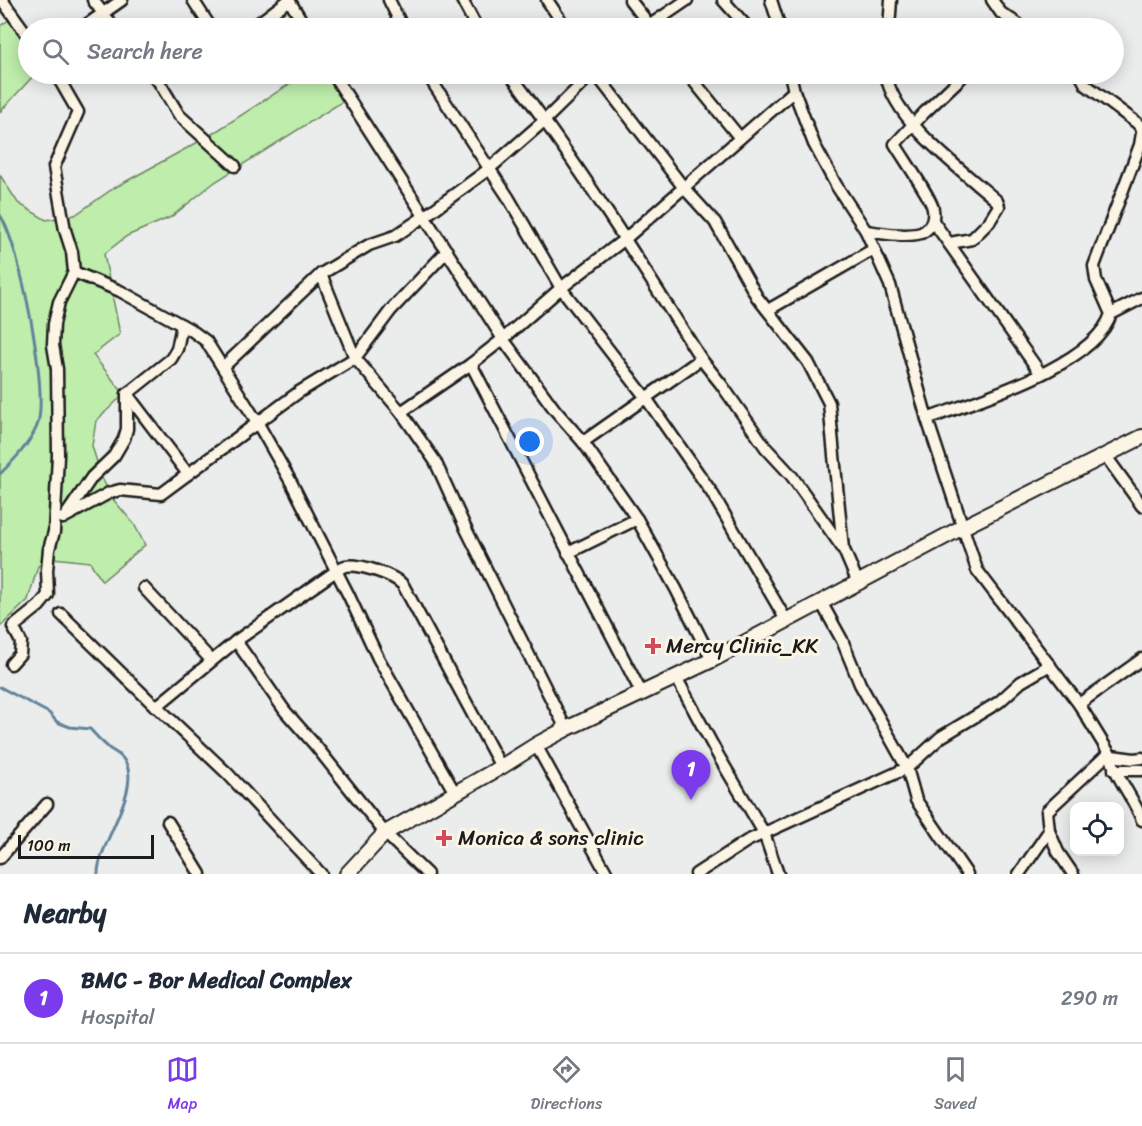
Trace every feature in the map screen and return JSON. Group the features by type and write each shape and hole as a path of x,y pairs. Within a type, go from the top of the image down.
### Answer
{"street":[{"path":"2,0 18,22"},
{"path":"93,0 106,18"},
{"path":"97,18 122,0"},
{"path":"193,0 205,18"},
{"path":"265,18 289,0 300,18"},
{"path":"389,0 398,18"},
{"path":"462,0 472,18"},
{"path":"547,0 559,18"},
{"path":"630,0 642,18"},
{"path":"663,18 687,0"},
{"path":"723,0 739,18"},
{"path":"771,0 777,18"},
{"path":"890,18 891,0"},
{"path":"992,0 1007,18"},
{"path":"11,664 20,654 21,642 13,627 39,606 48,595 49,549 54,532 58,456 54,324 59,302 74,272 54,167 78,112 62,84"},
{"path":"160,84 179,115 235,166"},
{"path":"339,84 503,339 555,410 583,442 637,519 712,660"},
{"path":"434,84 521,217 561,288 646,398 712,493 786,621"},
{"path":"518,84 545,120 626,239 700,359 721,384 766,448 790,475 844,550 858,583"},
{"path":"223,367 321,274 369,245 395,236 425,216 489,169 583,84"},
{"path":"602,84 684,188 715,222 757,297 808,362 829,403 844,550"},
{"path":"696,84 740,138"},
{"path":"792,84 814,144 836,185 866,231 890,285 927,419 977,570 1079,704 1110,755 1114,770 1130,793 1142,819"},
{"path":"889,84 898,104 912,125 997,201 999,206 989,222 972,239 950,243"},
{"path":"866,231 919,234 933,221 933,207 895,144 955,84"},
{"path":"1085,84 1137,123 1142,131 1140,144 1095,266 1096,280 1111,314"},
{"path":"401,412 471,364 561,288 626,239 794,91"},
{"path":"933,221 1041,374"},
{"path":"768,310 874,249"},
{"path":"63,518 120,490 151,495 161,494 299,392 355,358 391,310 447,251"},
{"path":"74,272 120,291 206,341 257,422 291,482 378,658 455,794"},
{"path":"321,274 355,358 401,412 435,461 465,527 566,729"},
{"path":"927,419 1041,374 1085,348 1111,314 1142,298"},
{"path":"127,394 171,359 177,349 182,325"},
{"path":"583,442 700,359"},
{"path":"471,364 642,694"},
{"path":"54,532 92,477 114,456 124,439 127,429 127,394"},
{"path":"127,394 188,474"},
{"path":"347,874 385,833 536,745 712,660 963,527 1142,437"},
{"path":"1105,455 1142,506"},
{"path":"568,553 637,519"},
{"path":"156,707 236,641 336,571 345,566 374,570 398,580 403,585 501,767"},
{"path":"144,588 211,660"},
{"path":"821,602 842,640 860,684 907,768 916,800 967,874"},
{"path":"61,614 228,774 321,874"},
{"path":"236,641 285,711 385,833 427,874"},
{"path":"1079,704 1142,659"},
{"path":"696,874 747,841 907,768 941,738 999,702 1021,682 1050,666"},
{"path":"125,671 156,707"},
{"path":"676,677 719,757 764,833 783,874"},
{"path":"536,745 607,874"},
{"path":"1110,755 1142,758"},
{"path":"1073,874 1058,852 1048,831 1047,811 1110,755"},
{"path":"1114,770 1142,770"},
{"path":"0,858 47,804"},
{"path":"168,822 200,874"},
{"path":"1018,874 1048,831"},
{"path":"764,833 778,874"}],"green space":[{"path":"9,20 18,32 18,84 26,84 0,112 0,26"},
{"path":"290,84 333,84 345,100 215,182 171,217 127,236 104,254 120,334 93,355 124,394 96,421 92,446 102,478 112,498 134,524 145,545 102,581 90,562 53,558 38,566 28,600 0,627 0,175 18,203 46,220 75,215 114,188 209,136"}],"waterway":[{"path":"0,215 8,231 24,287 40,384 37,426 30,440 0,474"},
{"path":"0,687 49,713 57,722 70,727 90,729 124,760 129,772 128,785 118,817 104,848 98,874"}],"place":[{"name":"Mercy Clinic_KK","path":"653,646"},
{"name":"BMC - Bor Medical Complex","path":"691,800"},
{"name":"Monica & sons clinic","path":"444,838"}]}
